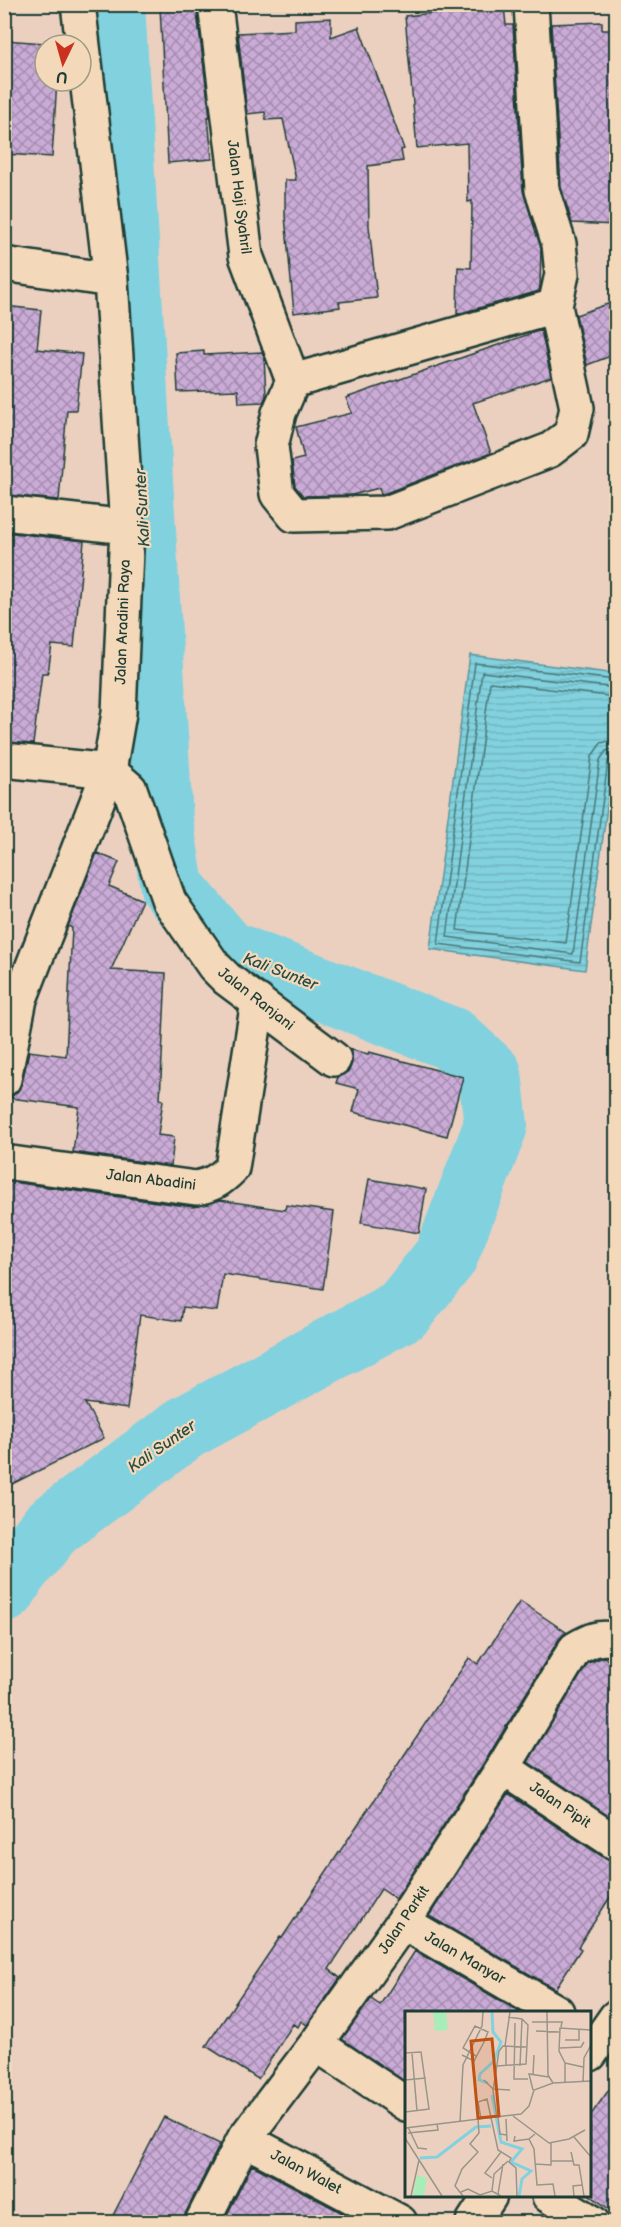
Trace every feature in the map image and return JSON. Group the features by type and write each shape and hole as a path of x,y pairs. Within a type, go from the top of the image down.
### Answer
{"street":[{"name":"Jalan Aradini Raya","path":"4,1079 12,998 109,771 119,713 127,527 111,280 78,4"},
{"name":"Jalan Haji Syahril","path":"215,4 246,256 293,381"},
{"path":"531,4 542,190 559,244 562,274 555,306 577,408 571,434 550,450 387,513 294,515 277,494 271,446 279,413 293,381 555,306"},
{"path":"4,264 111,280"},
{"path":"4,513 127,527"},
{"path":"4,760 109,771"},
{"name":"Jalan Ranjani","path":"109,771 130,789 170,901 214,966 227,979 334,1059"},
{"name":"Jalan Abadini","path":"4,1162 196,1188 219,1181 232,1168 258,1002"},
{"name":"Jalan Parkit","path":"202,2223 244,2139 316,2044 403,1922 503,1768 575,1649 591,1640 607,1638 616,1641"},
{"name":"Jalan Pipit","path":"503,1768 616,1843"},
{"name":"Jalan Manyar","path":"403,1922 554,2011"},
{"path":"316,2044 405,2102"},
{"name":"Jalan Walet","path":"244,2139 400,2223"},
{"path":"473,2223 489,2197"},
{"path":"551,2197 592,2223"}],"water":[{"path":"470,655 616,674 616,741 585,970 430,949"}],"building":[{"path":"196,5 210,117 208,117 212,159 168,163 160,7"},
{"path":"504,6 506,25 513,25 523,191 541,248 540,286 539,291 457,314 458,267 471,268 472,201 468,202 467,143 417,148 405,16"},
{"path":"331,18 331,37 359,27 404,149 401,150 403,161 368,166 369,226 377,298 339,302 340,307 294,313 285,216 285,180 296,180 283,119 266,120 265,112 247,114 238,33 295,30 295,20"},
{"path":"602,22 602,30 616,30 616,225 572,223 561,187 551,24"},
{"path":"4,40 33,42 33,93 56,93 52,157 4,154"},
{"path":"616,301 616,354 587,365 576,315"},
{"path":"4,306 41,310 37,349 82,354 76,410 67,410 59,500 4,495"},
{"path":"541,330 551,377 473,403 491,453 383,494 379,488 352,495 303,496 295,486 292,461 304,458 296,427 352,413 346,398"},
{"path":"204,351 204,355 262,352 266,396 263,402 239,403 238,390 178,392 176,353"},
{"path":"4,532 84,541 74,647 52,645 48,673 42,673 33,744 4,742"},
{"path":"97,853 119,862 109,886 142,900 111,970 166,973 160,1099 163,1100 158,1135 174,1137 171,1166 73,1152 79,1107 10,1098 18,1091 22,1083 29,1051 66,1056 72,928 68,926"},
{"path":"349,1049 368,1054 369,1052 463,1077 447,1136 353,1112 359,1089 336,1083 338,1077 349,1071 352,1062"},
{"path":"369,1179 426,1189 419,1233 361,1223"},
{"path":"4,1181 193,1207 220,1200 285,1210 286,1205 334,1212 323,1289 223,1274 217,1311 183,1307 181,1321 140,1315 127,1409 85,1403 104,1438 4,1488"},
{"path":"520,1601 566,1632 559,1639 487,1758 396,1899 381,1889 329,1969 340,1978 307,2025 301,2021 298,2027 293,2024 258,2079 206,2046 280,1937 282,1938 469,1658 478,1664"},
{"path":"604,1657 616,1666 616,1821 528,1762 588,1663"},
{"path":"508,1794 606,1859 616,1861 616,1888 578,1947 581,1949 555,1989 429,1916"},
{"path":"415,1951 518,2011 405,2011 405,2081 342,2039 371,1999 380,2005"},
{"path":"616,2080 616,2214 591,2196 591,2115"},
{"path":"164,2117 220,2144 185,2214 183,2223 109,2223"},
{"path":"252,2165 296,2188 361,2223 223,2223"}],"waterway":[{"name":"Kali Sunter","path":"4,1591 16,1571 52,1527 185,1428 403,1310 446,1256 496,1125 490,1074 452,1039 227,952 172,887 161,820 113,4"}]}
